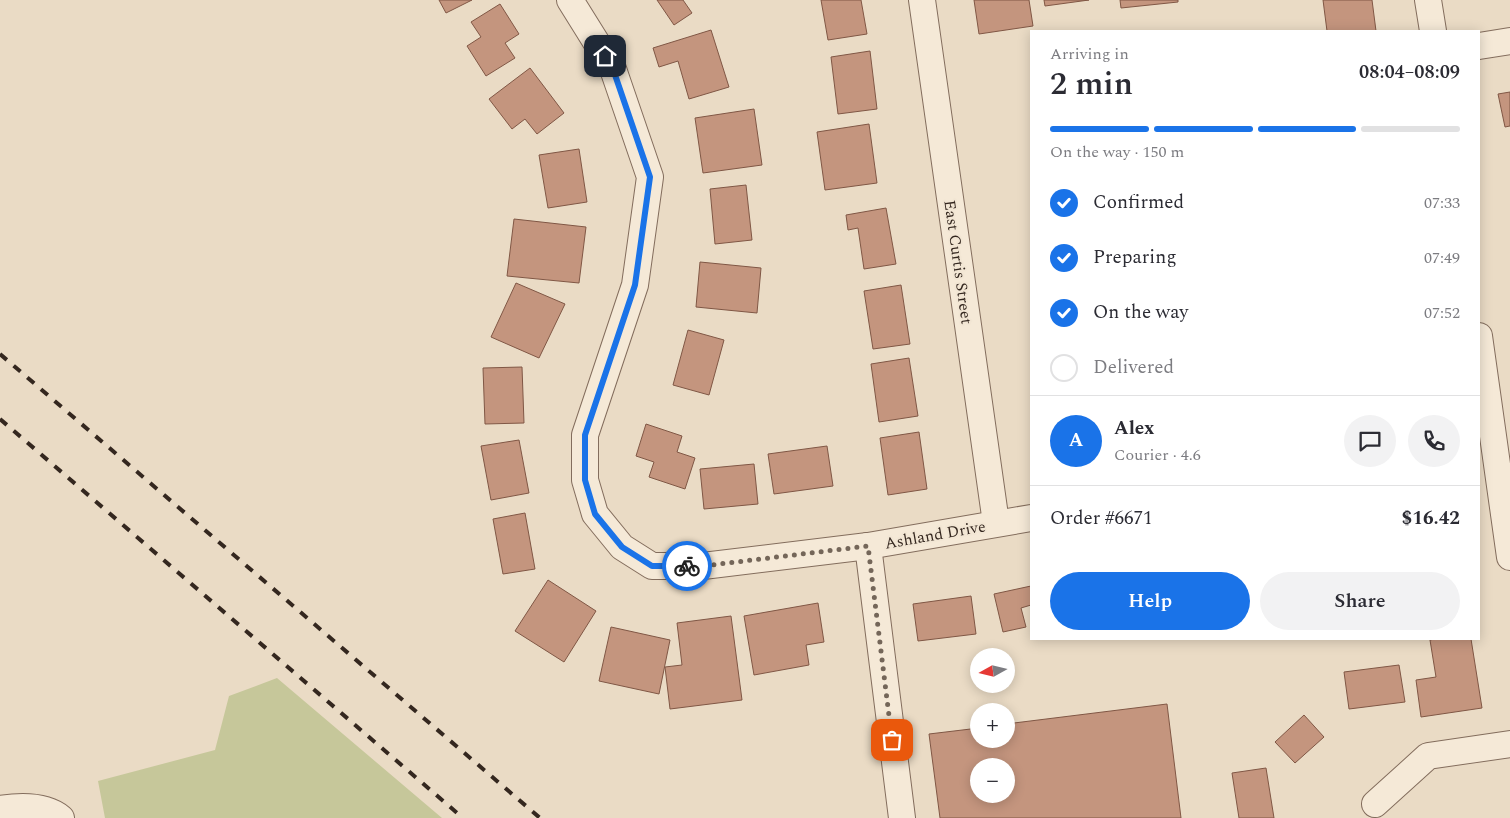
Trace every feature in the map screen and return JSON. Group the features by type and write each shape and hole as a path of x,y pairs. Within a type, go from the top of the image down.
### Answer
{"street":[{"name":"Ashland Drive","path":"570,0 613,69 650,177 635,285 585,435 585,480 595,514 622,547 652,566 703,566 868,546 1030,518"},
{"name":"East Curtis Street","path":"922,0 996,523"},
{"path":"1428,0 1433,30"},
{"path":"1480,46 1510,41"},
{"path":"1480,350 1487,444 1510,557"},
{"path":"868,546 902,818"},
{"path":"1375,804 1428,756 1510,744"},
{"path":"0,809 22,806 56,814 61,818"}],"green space":[{"path":"277,678 442,818 105,818 98,781 215,750 229,696"}],"building":[{"path":"439,0 472,0 446,13"},
{"path":"657,0 683,0 692,13 674,25"},
{"path":"821,0 861,0 867,34 828,40"},
{"path":"974,0 1029,0 1033,26 979,34"},
{"path":"1044,0 1089,0 1045,6"},
{"path":"1120,0 1178,0 1178,2 1121,8"},
{"path":"1323,0 1372,0 1376,30 1327,30"},
{"path":"500,4 519,34 505,43 515,58 486,76 467,46 481,37 471,22"},
{"path":"711,30 729,87 689,99 678,61 659,67 653,48"},
{"path":"870,51 877,109 838,114 831,57"},
{"path":"530,68 564,113 537,134 525,119 512,129 489,99"},
{"path":"1510,92 1510,126 1505,127 1498,94"},
{"path":"754,109 762,165 703,173 695,118"},
{"path":"869,124 877,183 825,190 817,132"},
{"path":"579,149 587,202 548,208 539,155"},
{"path":"746,185 752,240 715,244 710,189"},
{"path":"886,208 896,264 864,269 858,228 848,230 846,215"},
{"path":"514,219 586,227 579,283 507,276"},
{"path":"700,262 761,268 757,313 696,307"},
{"path":"516,283 565,304 539,358 491,337"},
{"path":"901,285 910,344 873,349 864,291"},
{"path":"688,330 724,340 709,395 673,385"},
{"path":"909,358 918,416 879,422 871,364"},
{"path":"522,367 524,423 485,424 483,368"},
{"path":"646,424 682,436 677,452 695,458 685,489 649,477 654,462 636,456"},
{"path":"919,432 927,489 888,495 880,438"},
{"path":"519,440 529,493 491,500 481,446"},
{"path":"827,446 833,486 774,494 768,454"},
{"path":"754,464 758,504 704,509 700,469"},
{"path":"525,513 535,569 503,574 493,519"},
{"path":"548,580 596,611 564,662 515,631"},
{"path":"1030,586 1030,605 1021,608 1026,627 1003,632 994,594"},
{"path":"971,596 976,634 918,641 913,604"},
{"path":"818,603 824,642 806,645 809,665 754,675 744,616"},
{"path":"731,616 742,700 670,709 665,667 682,665 677,623"},
{"path":"611,627 670,640 659,694 599,681"},
{"path":"1430,640 1471,640 1482,708 1421,717 1416,680 1436,677"},
{"path":"1399,665 1405,702 1349,709 1344,672"},
{"path":"1167,704 1181,818 940,818 929,734 970,729 970,748 1015,748 1015,723"},
{"path":"1304,715 1324,737 1295,763 1275,742"},
{"path":"1266,768 1274,818 1239,818 1232,773"}],"railway":[{"path":"0,354 540,818"},
{"path":"0,419 463,818"}],"way so far":[{"path":"687,566 703,566 868,546 892,740"}],"route":[{"path":"605,56 613,69 650,177 635,285 585,435 585,480 595,514 622,547 652,566 687,566"}]}
